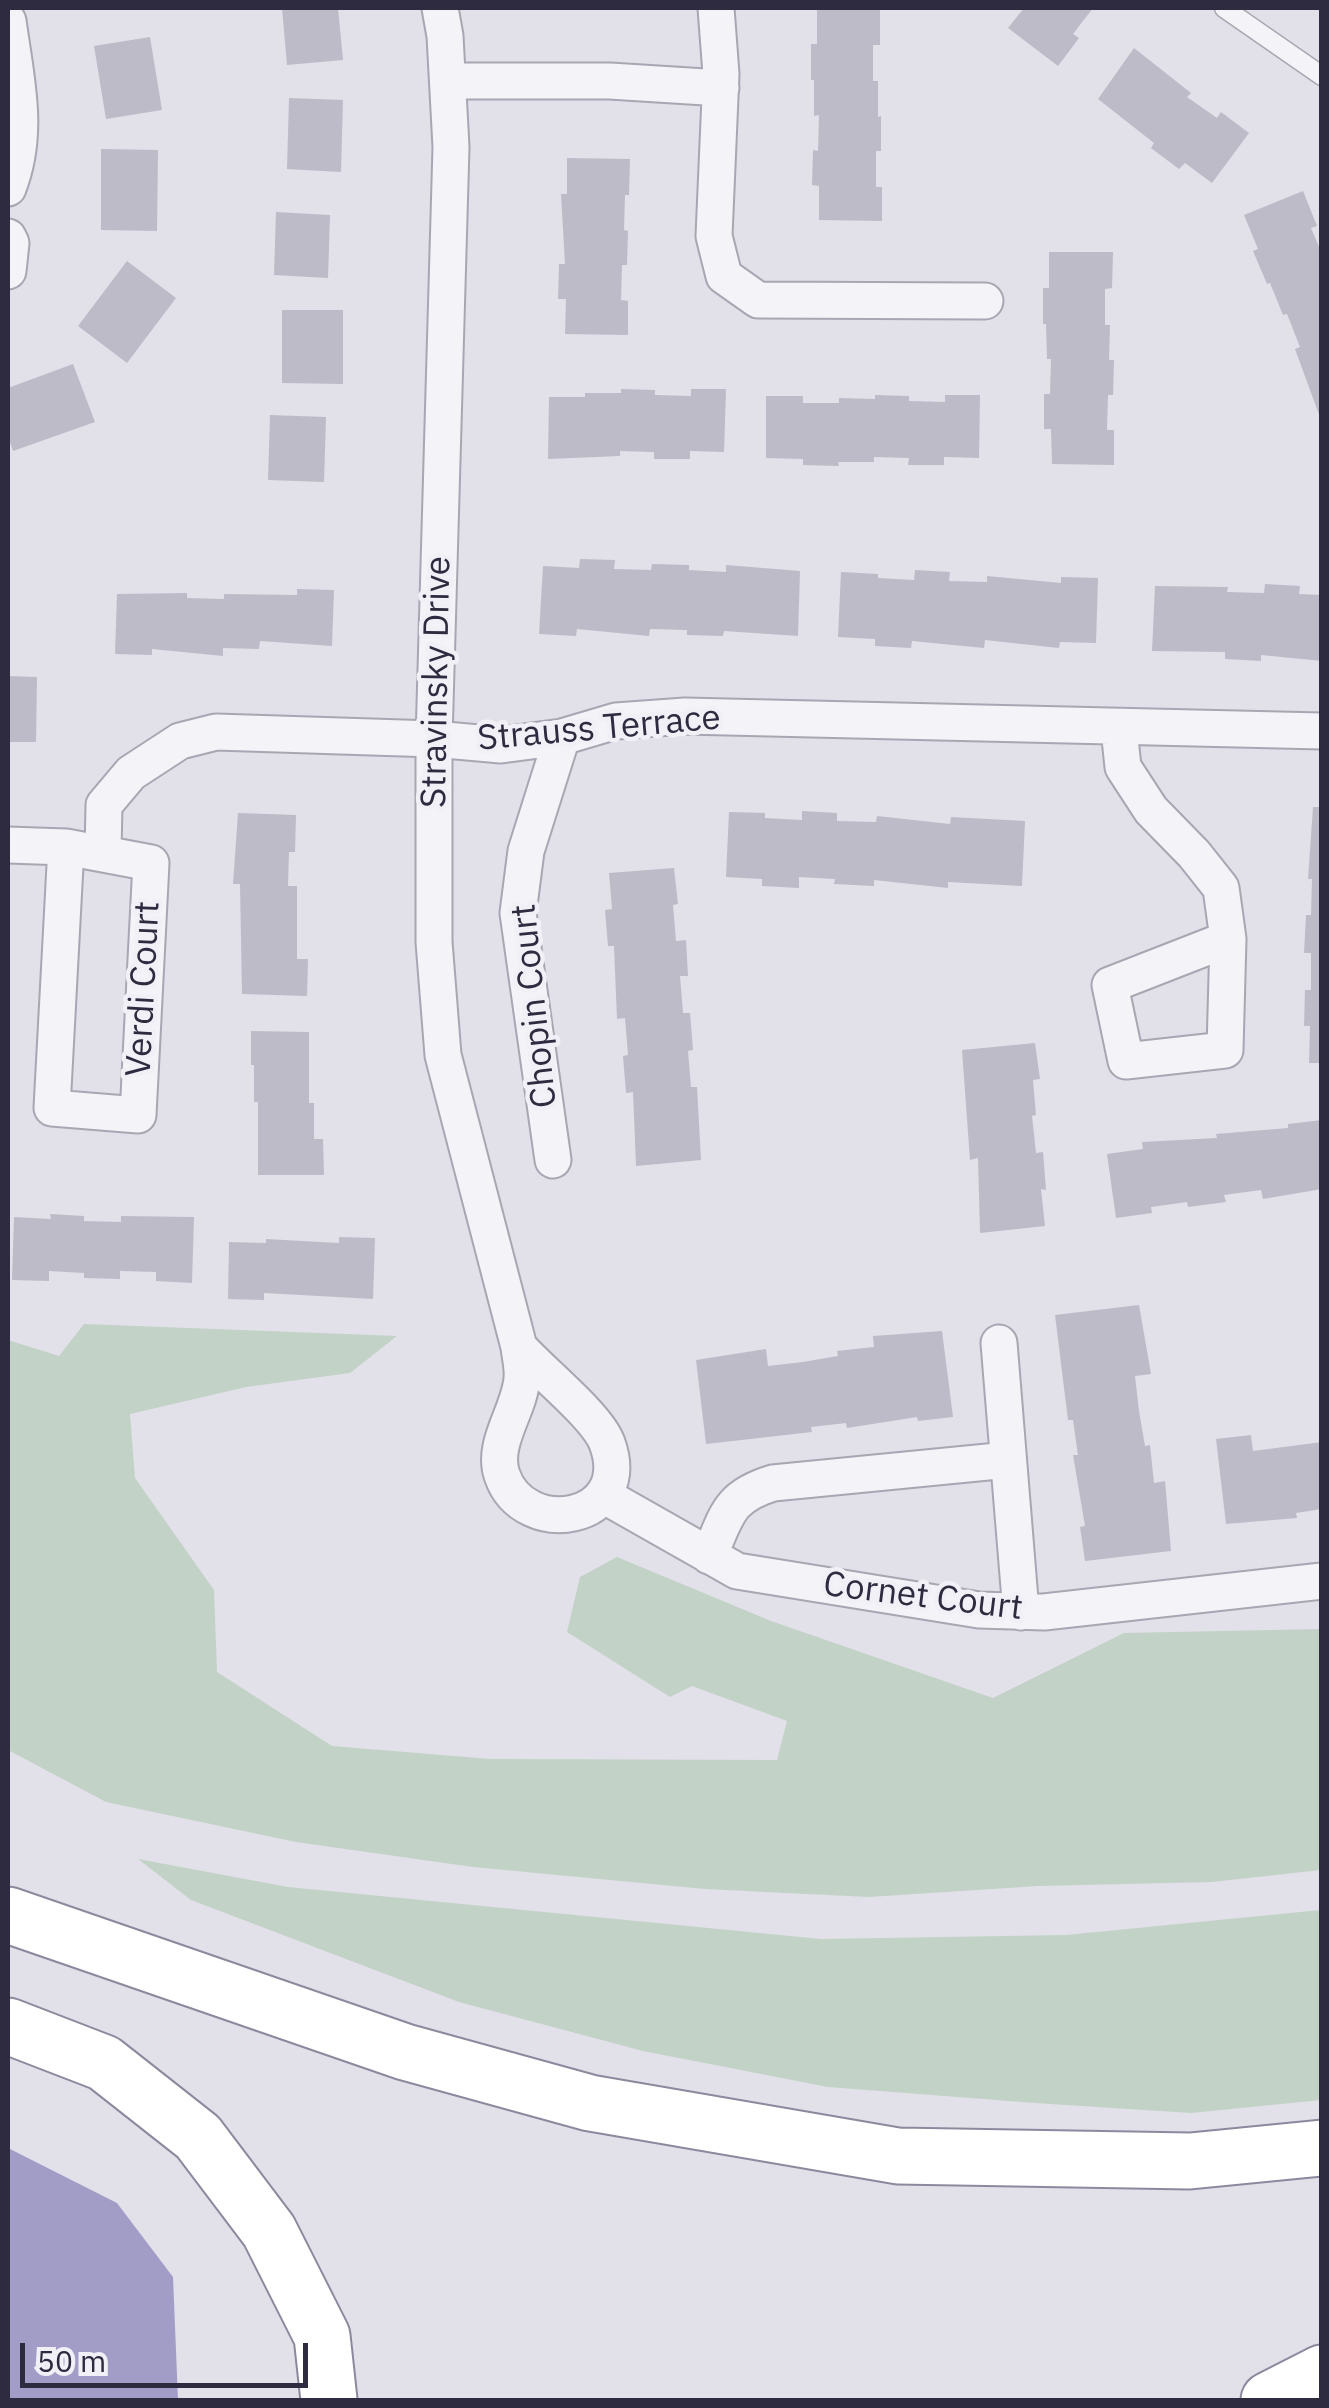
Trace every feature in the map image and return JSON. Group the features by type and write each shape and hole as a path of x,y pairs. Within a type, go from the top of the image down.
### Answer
{"highway":[{"path":"8,1883 127,1941 291,2013"},
{"path":"8,1916 405,2052 590,2102 898,2156 1190,2160 1322,2148"},
{"path":"8,2026 104,2063 198,2136 269,2231 322,2336 330,2400"},
{"path":"1268,2400 1322,2373"}],"street":[{"name":"Stravinsky Drive","path":"440,8 451,148 434,738 434,942 444,1056 519,1347 522,1378 500,1447 502,1474 513,1493 542,1513 564,1516 583,1512 603,1495 613,1474 608,1444 595,1421 519,1347"},
{"path":"716,8 721,88 714,236 724,276 758,300 985,301"},
{"path":"8,20 22,116 18,161 8,188"},
{"path":"448,81 610,80 721,88"},
{"path":"8,237 8,271"},
{"name":"Strauss Terrace","path":"103,852 104,805 132,773 180,741 216,732 434,738 501,745 562,737 616,721 685,716 1322,731"},
{"path":"1119,728 1123,768 1151,810 1221,888 1228,939"},
{"name":"Chopin Court","path":"554,1160 518,914 526,851 562,737"},
{"path":"8,845 103,852"},
{"name":"Verdi Court","path":"66,847 52,1108 138,1116 151,863 103,852"},
{"path":"999,1343 1021,1612"},
{"path":"709,1556 731,1506 749,1491 773,1483 1008,1460"},
{"name":"Cornet Court","path":"603,1495 737,1570 978,1610 1044,1612 1322,1581"}],"lane":[{"path":"1224,8 1322,76"}],"green space":[{"path":"84,1324 397,1336 350,1373 246,1387 130,1414 135,1478 214,1590 217,1672 332,1746 490,1759 777,1760 787,1721 692,1686 670,1697 567,1632 580,1577 617,1557 771,1621 993,1698 1124,1633 1321,1629 1321,1870 1212,1882 1038,1886 869,1897 705,1889 473,1867 296,1842 106,1802 8,1750 8,1340 59,1356"},
{"path":"138,1859 288,1887 821,1939 1066,1935 1321,1910 1321,2100 1191,2113 1035,2103 828,2087 643,2051 459,2002 191,1900"}],"shaded area":[{"path":"8,2148 117,2203 173,2277 178,2400 8,2400"}],"building":[{"path":"282,8 338,8 343,60 287,65"},
{"path":"817,8 880,8 880,45 873,45 873,81 878,81 878,117 881,116 876,187 882,187 882,221 819,220 819,186 812,185 819,115 814,116 811,80"},
{"path":"1024,8 1093,8 1073,34 1079,38 1058,66 1008,28"},
{"path":"150,37 162,110 106,119 94,46"},
{"path":"1134,48 1191,93 1187,97 1217,118 1221,112 1249,133 1212,183 1185,163 1179,169 1151,148 1154,143 1098,99"},
{"path":"289,98 343,100 341,172 287,169"},
{"path":"101,149 158,150 157,231 101,230"},
{"path":"567,158 630,159 624,230 628,231 627,265 622,265 621,300 628,301 628,335 565,334 566,299 558,299 559,264 565,264 561,194 567,194"},
{"path":"1303,191 1317,226 1311,228 1322,254 1321,420 1295,349 1300,347 1253,251 1258,249 1244,215"},
{"path":"276,212 330,215 328,278 274,275"},
{"path":"1049,252 1113,252 1112,288 1105,289 1105,325 1110,325 1109,360 1114,360 1107,430 1114,430 1114,465 1052,464 1051,429 1044,429 1044,394 1050,394 1051,359 1047,359 1043,324"},
{"path":"127,261 176,298 127,363 78,326"},
{"path":"282,310 343,310 343,384 282,383"},
{"path":"73,364 95,422 13,451 8,436 8,388"},
{"path":"621,389 691,396 691,389 726,389 724,452 690,451 690,459 654,459 654,452 620,451 620,456 548,459 549,397 621,393"},
{"path":"875,395 945,402 945,395 980,395 979,458 944,457 944,465 908,465 909,458 874,457 874,462 838,462 839,466 803,465 803,459 766,458 766,396 803,396 803,403 839,403 839,398 875,399"},
{"path":"270,415 326,417 324,482 268,480"},
{"path":"580,559 615,560 614,569 651,570 652,564 726,572 726,565 800,571 798,636 724,631 723,636 687,635 687,630 650,629 649,636 577,629 576,636 539,634 543,566 579,568"},
{"path":"915,570 950,572 949,581 987,582 987,576 1061,583 1061,577 1098,578 1096,643 1060,642 1059,648 985,640 984,648 912,641 911,648 875,646 875,639 838,637 841,572 914,580"},
{"path":"1265,584 1300,586 1299,594 1322,595 1322,661 1261,655 1261,661 1225,659 1225,652 1152,651 1155,586 1228,587 1227,592 1264,593"},
{"path":"297,589 334,590 332,646 260,641 259,649 223,648 223,656 152,649 152,655 115,654 117,594 187,593 187,598 224,599 224,594 297,595"},
{"path":"8,676 37,677 36,742 8,742"},
{"path":"1313,807 1322,807 1322,1063 1309,1063 1310,1026 1304,1026 1305,990 1311,990 1311,953 1304,953 1306,915 1311,915 1312,879 1308,879"},
{"path":"802,811 837,813 837,821 876,822 877,816 950,824 951,817 1025,821 1022,886 948,882 948,888 874,880 874,886 799,877 799,888 762,886 762,879 726,877 729,812 802,820"},
{"path":"238,813 296,815 295,852 289,852 288,886 297,886 297,959 308,959 307,996 242,994 240,884 233,884"},
{"path":"674,868 678,904 673,905 676,941 686,940 688,976 680,976 683,1013 690,1013 693,1050 688,1051 691,1087 697,1087 701,1160 636,1166 633,1092 626,1093 623,1056 628,1055 625,1018 617,1019 614,946 608,946 605,910 612,909 609,873"},
{"path":"251,1031 309,1032 309,1103 314,1103 314,1139 323,1139 324,1175 258,1175 258,1102 254,1102"},
{"path":"1035,1043 1040,1079 1033,1080 1036,1115 1032,1116 1036,1153 1043,1152 1045,1226 980,1233 978,1158 970,1160 962,1050"},
{"path":"1322,1120 1322,1189 1263,1199 1261,1190 1224,1195 1226,1202 1151,1207 1152,1213 1116,1218 1107,1154 1143,1149 1142,1142 1217,1138 1216,1134 1288,1128 1288,1124"},
{"path":"50,1214 84,1216 84,1221 121,1222 121,1216 194,1217 192,1283 156,1281 156,1272 120,1271 120,1279 84,1278 84,1273 49,1271 49,1281 12,1280 14,1217 51,1219"},
{"path":"339,1237 375,1238 373,1299 264,1293 264,1300 228,1299 229,1242 266,1243 266,1239 339,1243"},
{"path":"1139,1305 1151,1374 1135,1376 1139,1411 1145,1446 1150,1445 1154,1483 1165,1481 1171,1551 1085,1561 1080,1527 1085,1526 1073,1455 1078,1455 1073,1420 1068,1420 1055,1315"},
{"path":"942,1331 953,1417 918,1421 917,1417 847,1428 846,1423 811,1427 812,1432 706,1444 696,1360 766,1349 768,1366 803,1362 838,1356 837,1351 874,1347 873,1336"},
{"path":"1251,1435 1253,1451 1322,1442 1322,1509 1296,1513 1297,1518 1226,1524 1216,1439"}]}
